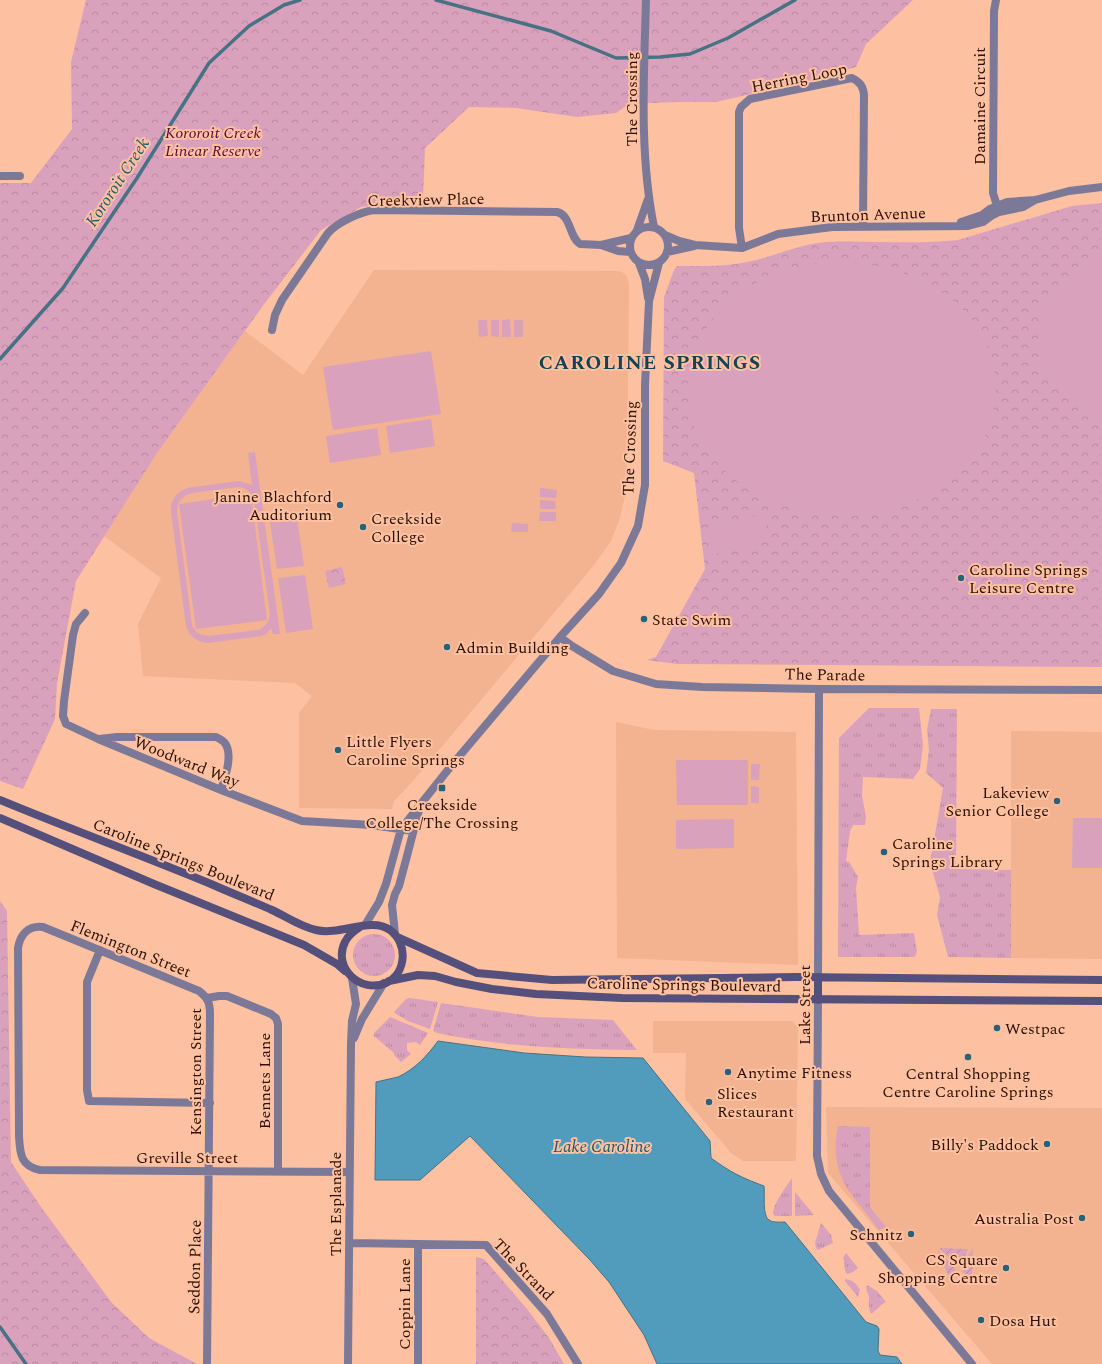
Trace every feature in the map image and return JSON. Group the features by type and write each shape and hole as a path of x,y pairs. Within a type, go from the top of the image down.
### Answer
{"main road":[{"name":"Caroline Springs Boulevard","path":"0,800 167,866 311,928 331,931 362,926"},
{"name":"Caroline Springs Boulevard","path":"0,818 154,884 304,945 337,964 350,975"},
{"path":"373,924 389,929 396,936 402,946 403,956 401,966 396,975 386,982 376,986 359,983 350,975 343,963 342,952 345,942 351,933 362,926 373,924"},
{"name":"Caroline Springs Boulevard","path":"396,936 477,973 552,980 818,977 1102,980"},
{"name":"Caroline Springs Boulevard","path":"386,982 418,975 435,976 492,989 564,996 622,998 1102,1001"},
{"name":"Lake Street","path":"818,977 818,1000"}],"street":[{"name":"The Crossing","path":"646,0 644,103 645,146 648,198 654,227"},
{"name":"Damaine Circuit","path":"996,0 994,11 993,193 998,209"},
{"name":"Herring Loop","path":"742,248 739,228 739,112 741,106 750,99 852,78 860,83 864,89 863,226"},
{"path":"0,176 20,176"},
{"name":"Brunton Avenue","path":"665,235 679,241 695,245 742,248 778,234 832,227 949,226 998,209 1007,202 1035,200 1069,191 1102,187"},
{"name":"The Crossing","path":"637,230 648,198"},
{"name":"Creekview Place","path":"272,330 275,315 282,300 328,233 335,226 366,211 557,212 561,213 565,217 572,235 577,242 586,245 601,245 631,238"},
{"path":"648,226 654,227 665,235 667,240 667,252 658,263 646,265 640,263 632,256 630,252 630,242 637,230 648,226"},
{"name":"Creekview Place","path":"601,245 618,251 630,252"},
{"name":"Brunton Avenue","path":"667,252 695,245"},
{"name":"The Crossing","path":"640,263 649,301"},
{"name":"The Crossing","path":"362,926 379,902 386,884 401,829 451,766 560,637 599,594 621,563 638,526 645,485 645,385 649,301 658,263"},
{"name":"Woodward Way","path":"85,612 76,624 73,635 64,701 63,716 66,724 98,739 221,790 302,821 372,825 413,832"},
{"name":"The Parade","path":"560,637 613,671 656,684 702,687 819,689 1102,690"},
{"name":"Lake Street","path":"818,977 819,689"},
{"path":"98,739 117,737 216,737 224,742 228,750 228,768 221,790"},
{"name":"The Crossing","path":"396,936 392,905 408,856 419,807"},
{"name":"Flemington Street","path":"26,1164 20,1151 19,1136 18,948 19,940 23,934 33,927 43,927 200,991 207,998"},
{"path":"100,950 87,982 87,1090 89,1101 210,1103"},
{"name":"The Esplanade","path":"348,1364 351,1044 352,1021 356,1004 350,975"},
{"name":"The Esplanade","path":"351,1044 362,1019 386,982"},
{"name":"Bennets Lane","path":"207,998 227,996 276,1018 278,1024 278,1171"},
{"name":"Kensington Street","path":"207,998 210,1009 209,1171"},
{"name":"Lake Street","path":"818,1000 816,1138 817,1156 821,1174 829,1191 972,1364"},
{"name":"Greville Street","path":"26,1164 31,1168 40,1170 349,1172"},
{"name":"Seddon Place","path":"207,1364 209,1171"},
{"name":"The Strand","path":"349,1243 486,1245 547,1314 578,1364"},
{"name":"Coppin Lane","path":"418,1244 418,1364"}],"shaded area":[{"name":"Creekside College","path":"374,270 617,271 626,275 629,284 627,480 625,496 620,518 611,541 594,565 413,781 394,801 392,809 299,808 299,713 312,696 295,683 143,676 138,624 161,578 104,536 157,453 245,331 303,375"},
{"path":"616,722 654,730 796,732 798,965 617,958"},
{"name":"Lakeview Senior College","path":"1011,731 1102,732 1102,959 1011,958"},
{"path":"653,1021 792,1021 798,1027 796,1161 743,1161 731,1153 686,1100 686,1053 653,1053"},
{"name":"CS Square Shopping Centre","path":"826,1107 1102,1108 1102,1364 992,1364 828,1173"}],"green space":[{"name":"Kororoit Creek Linear Reserve","path":"86,0 913,0 866,44 856,67 813,80 716,102 629,104 616,113 577,117 516,108 469,107 425,148 423,200 361,207 321,230 265,303 157,453 76,581 57,683 55,719 23,789 0,781 0,183 31,183 72,129 71,62"},
{"path":"1102,203 1102,667 677,664 647,660 656,657 705,569 694,473 663,461 664,297 674,270 677,266 738,264 816,243 925,242 958,240 1072,206"},
{"path":"1102,255 1102,423 1076,407 1041,368 1042,305 1069,278"},
{"path":"828,262 868,265 888,269 907,274 943,292 972,320 990,353 994,372 994,408 989,427 981,444 970,460 952,479 930,494 905,505 880,512 833,516 798,510 761,497 749,490 727,473 709,453 701,441 692,421 688,401 688,380 692,360 700,340 711,322 725,306 741,292 761,280 805,266"},
{"path":"510,319 511,337 502,337 502,320"},
{"path":"478,320 487,320 488,336 479,337"},
{"path":"491,320 499,320 499,337 491,336"},
{"path":"514,320 523,320 523,337 514,337"},
{"path":"431,351 441,414 333,430 323,367"},
{"path":"431,419 435,446 390,453 386,426"},
{"path":"377,428 381,455 330,463 326,436"},
{"path":"255,452 280,634 273,634 271,628 266,634 261,636 208,643 197,640 192,636 186,626 171,508 174,497 187,488 238,481 252,485 248,453","holes":["238,487 244,488 248,491 254,500 270,615 266,624 259,630 208,636 203,635 198,633 192,625 177,512 178,505 181,499 189,494"]},
{"path":"540,488 557,490 556,498 540,497"},
{"path":"251,494 267,620 196,629 179,504"},
{"path":"540,500 555,501 556,509 540,509"},
{"path":"296,511 304,566 277,569 269,515"},
{"path":"540,512 556,512 556,521 539,521"},
{"path":"764,514 770,540 711,555 705,528"},
{"path":"512,523 528,524 528,532 511,532"},
{"path":"342,567 346,584 329,588 325,571"},
{"path":"305,575 313,629 286,633 278,578"},
{"path":"869,708 919,708 923,745 920,769 913,779 863,777 862,795 866,817 865,825 853,825 850,831 846,861 849,862 858,877 856,888 859,935 914,933 917,951 915,957 838,957 839,738"},
{"path":"931,709 957,709 956,869 1011,870 1011,958 948,957 937,915 940,897 930,863 943,788 926,773 929,750 927,730"},
{"path":"676,760 748,760 748,805 677,805"},
{"path":"751,764 760,764 759,780 751,780"},
{"path":"751,786 759,787 759,803 751,803"},
{"path":"1073,818 1102,818 1102,868 1072,868"},
{"path":"734,819 734,848 676,849 676,820"},
{"path":"0,901 7,911 11,1162 41,1207 112,1303 149,1338 197,1364 0,1364"},
{"path":"370,934 378,934 389,940 395,951 395,959 389,970 378,976 370,976 359,970 353,959 353,951 359,940"},
{"path":"409,998 438,1002 430,1029 408,1021 394,1012 406,999"},
{"path":"441,1003 538,1017 613,1020 637,1050 562,1048 511,1044 462,1038 437,1033 433,1031"},
{"path":"390,1017 428,1033 420,1045 416,1042 407,1043 407,1050 411,1054 401,1062 394,1055 394,1053 374,1036 374,1033"},
{"path":"838,1126 870,1127 870,1207 886,1227 879,1230 848,1190 844,1182 838,1167 836,1152"},
{"path":"792,1178 792,1216 775,1216 773,1214 775,1205"},
{"path":"795,1192 814,1215 795,1216"},
{"path":"821,1223 831,1235 833,1243 818,1250 815,1243"},
{"path":"939,1248 968,1249 963,1260 951,1260"},
{"path":"973,1248 972,1281 962,1271 962,1266"},
{"path":"937,1250 954,1266 956,1272 951,1281"},
{"path":"846,1253 858,1268 847,1274 843,1258"},
{"path":"476,1257 485,1260 527,1309 549,1338 564,1364 476,1364"},
{"path":"845,1279 853,1282 860,1290 858,1297 845,1281"},
{"path":"867,1285 877,1291 886,1302 871,1314 869,1308 869,1297 866,1290"}],"water":[{"name":"Lake Caroline","path":"438,1041 524,1053 585,1057 643,1058 710,1141 711,1158 736,1174 764,1186 765,1214 767,1218 773,1222 785,1222 866,1322 877,1326 879,1329 878,1351 880,1355 897,1357 902,1364 657,1364 644,1335 609,1282 590,1260 470,1136 420,1180 375,1180 376,1082 398,1077 410,1070 425,1057"}],"waterway":[{"name":"Kororoit Creek","path":"0,359 63,288 137,178 209,63 249,26 284,5 300,0"},
{"name":"Kororoit Creek","path":"436,0 551,31 616,58 660,57 690,54 728,38 795,0"},
{"name":"Kororoit Creek","path":"0,1327 26,1364"}],"place":[{"name":"Janine Blachford Auditorium","path":"340,505"},
{"name":"Creekside College","path":"363,527"},
{"name":"Caroline Springs Leisure Centre","path":"961,578"},
{"name":"State Swim","path":"644,619"},
{"name":"Admin Building","path":"447,647"},
{"name":"Little Flyers Caroline Springs","path":"338,750"},
{"name":"Creekside College/The Crossing","path":"442,788"},
{"name":"Lakeview Senior College","path":"1057,801"},
{"name":"Caroline Springs Library","path":"884,852"},
{"name":"Westpac","path":"997,1028"},
{"name":"Central Shopping Centre Caroline Springs","path":"968,1057"},
{"name":"Anytime Fitness","path":"728,1072"},
{"name":"Slices Restaurant","path":"709,1102"},
{"name":"Billy's Paddock","path":"1047,1144"},
{"name":"Australia Post","path":"1082,1218"},
{"name":"Schnitz","path":"911,1234"},
{"name":"CS Square Shopping Centre","path":"1006,1268"},
{"name":"Dosa Hut","path":"981,1320"}],"district":[{"name":"CAROLINE SPRINGS","path":"650,362"}]}
